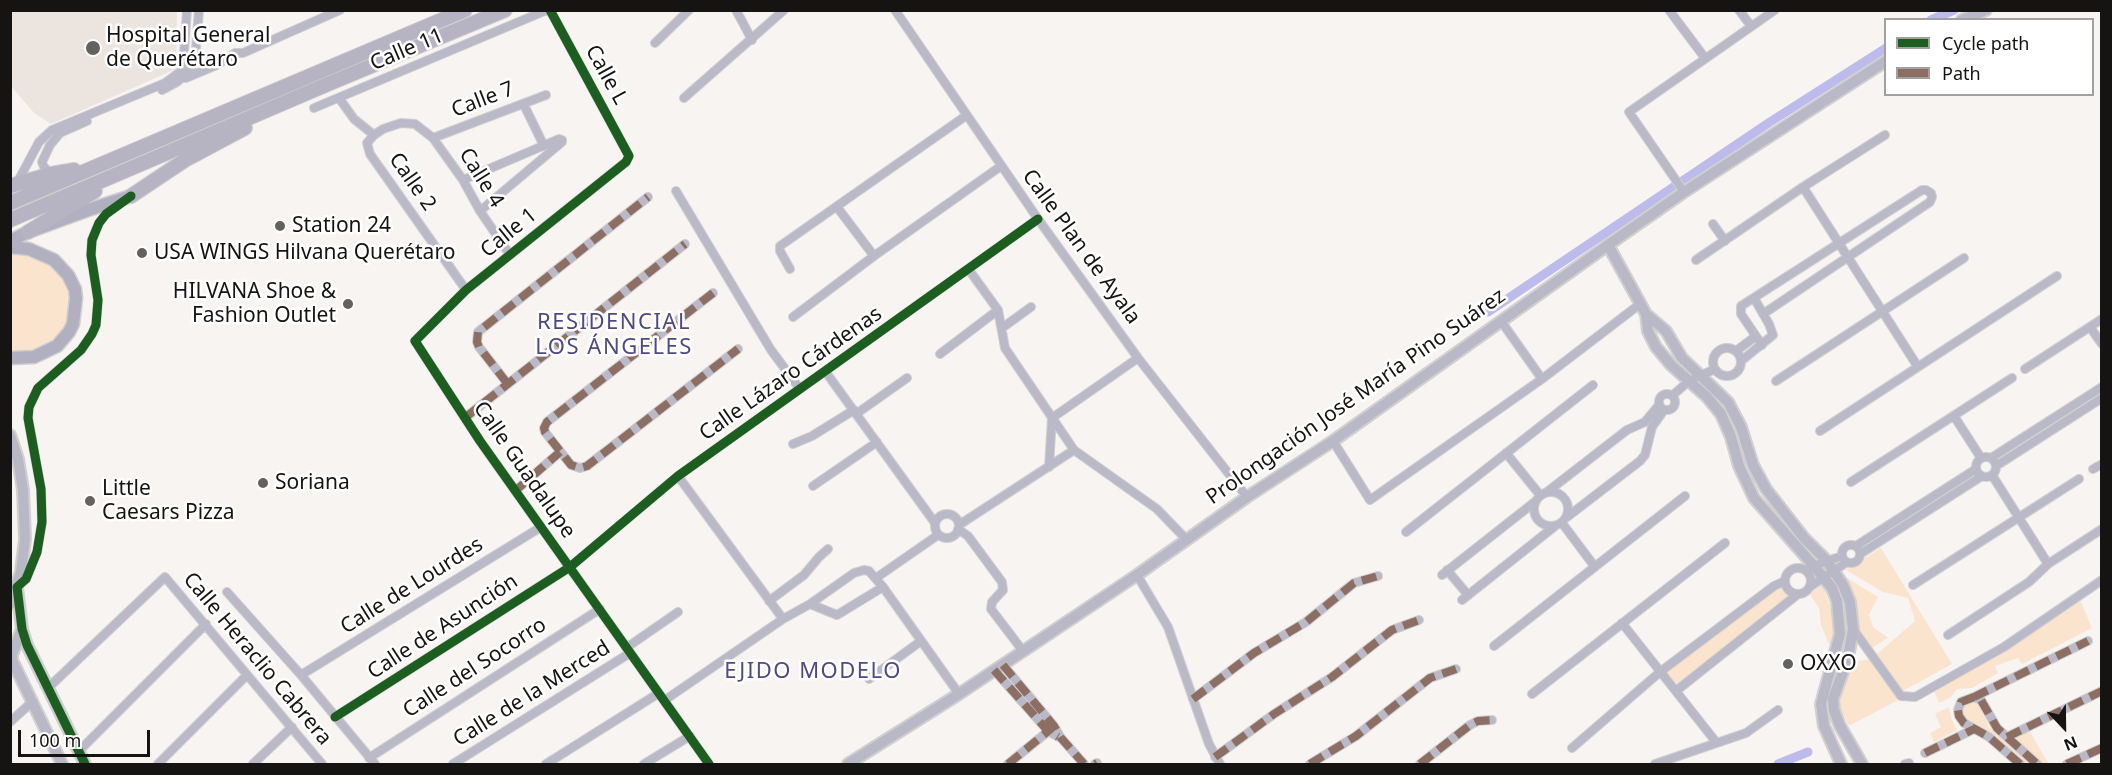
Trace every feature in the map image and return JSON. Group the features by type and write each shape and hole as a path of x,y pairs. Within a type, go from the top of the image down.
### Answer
{"highway":[{"path":"10,203 465,10"},
{"path":"10,220 505,10"},
{"path":"131,196 186,160 328,84"},
{"path":"14,185 51,174 96,166"},
{"path":"28,232 134,167"}],"main road":[{"path":"10,241 28,232 131,196"},
{"path":"10,247 28,249 54,260 68,275 75,289 76,298 73,324 57,346 34,357 10,358"}],"street":[{"path":"14,185 39,142 52,130 165,83 180,72 183,67 187,10"},
{"path":"165,83 177,82 190,71 195,61 199,10"},
{"path":"51,174 42,162 50,145 60,133 217,65 235,53 243,53 340,10"},
{"name":"Calle 11","path":"314,108 549,10"},
{"name":"Calle L","path":"549,10 629,156"},
{"path":"655,43 689,10"},
{"path":"736,10 752,40"},
{"path":"684,98 784,10"},
{"name":"Calle Plan de Ayala","path":"895,10 1038,219 1138,358 1247,497"},
{"path":"1669,10 1705,58"},
{"path":"1739,10 1751,26"},
{"path":"1684,192 1629,112 1775,10"},
{"path":"1967,18 1986,10"},
{"name":"Prolongación José María Pino Suárez","path":"848,765 999,668 1137,575 1247,497 1333,441 1684,192 1884,62"},
{"name":"Calle 7","path":"434,138 546,95"},
{"name":"Calle 2","path":"339,98 354,119 374,135 367,143 370,154 466,290"},
{"path":"524,105 544,146"},
{"path":"790,269 780,251 780,246 967,115"},
{"name":"Calle 4","path":"374,135 383,129 401,123 415,124 434,138 510,255"},
{"path":"1696,260 1803,187 1885,135"},
{"path":"463,180 559,139 562,140 480,211"},
{"name":"Calle 1","path":"415,341 466,290 627,162 629,156"},
{"path":"793,317 1001,166"},
{"path":"1803,187 1918,367"},
{"path":"676,190 771,350 800,389"},
{"path":"1762,345 1740,310 1742,306 1922,190 1930,193 1932,197 1930,202 1763,314"},
{"path":"17,587 26,579 37,552 42,522 40,489 28,418 29,407 38,388 81,350 92,334 96,325 98,300 92,240 99,223 106,214 131,196"},
{"path":"507,383 479,347 478,332 648,196"},
{"path":"837,207 874,256"},
{"name":"Calle Lázaro Cárdenas","path":"570,567 678,477 1038,219"},
{"path":"1713,224 1725,241"},
{"path":"465,417 685,244"},
{"path":"1608,245 1643,309 1648,331 1656,347 1721,414 1731,437 1739,466 1754,498 1810,567 1832,588 1837,601 1840,634 1821,704 1824,726 1841,765"},
{"path":"1776,381 1964,258"},
{"path":"969,270 998,310 1005,348 1074,450 1158,509 1186,539"},
{"path":"1820,431 2057,276"},
{"path":"713,293 547,422 545,432 571,465 580,468 587,466 738,349"},
{"path":"1741,362 1736,351 1731,349 1720,350 1713,358 1714,369 1722,375 1733,375 1741,362 1771,337 1773,333 1754,298"},
{"path":"1002,328 1031,307"},
{"path":"1643,309 1666,331 1682,358 1722,395 1732,408 1741,427 1753,465 1766,489 1804,538 1834,570 1850,602 1853,629 1848,658 1833,699 1840,726 1862,765"},
{"path":"1333,441 1370,500 1643,309"},
{"path":"940,354 998,310"},
{"path":"2025,369 2102,319"},
{"path":"1501,321 1542,379"},
{"path":"2090,327 2102,344"},
{"path":"1736,351 1756,336"},
{"name":"Calle Guadalupe","path":"415,341 480,441 709,765"},
{"path":"1052,418 1138,358"},
{"path":"1673,395 1689,381 1714,369"},
{"path":"825,371 935,523 938,535"},
{"path":"793,444 855,412 907,378"},
{"path":"1851,482 2012,378"},
{"path":"1406,532 1593,385"},
{"path":"1981,458 1991,458 2102,387"},
{"path":"1662,408 1658,399 1662,394 1673,395"},
{"path":"1662,408 1671,409 1675,405 1673,395"},
{"path":"1992,475 1996,466 2102,398"},
{"path":"1648,425 1627,430 1445,572 1465,598 1640,461 1645,455 1648,425 1662,408"},
{"path":"1954,416 1981,458"},
{"path":"1049,467 1052,418"},
{"path":"10,435 18,459 23,490 25,539 17,587 10,603"},
{"path":"813,486 877,442"},
{"path":"938,535 948,538 956,534 959,527 1074,450"},
{"path":"515,490 560,452"},
{"path":"1506,453 1541,496"},
{"path":"1676,691 1798,594 1806,592 1834,570 1845,559 1846,546 1856,546 1976,469 1981,458"},
{"path":"1991,458 1996,466"},
{"path":"2093,469 2102,464"},
{"path":"1976,469 1982,476"},
{"path":"1572,748 1660,672 1773,586 1785,581 1790,570 1810,567 1827,561 1845,559 1856,562 1860,555 1982,476 1992,475"},
{"path":"1992,475 2048,564"},
{"path":"678,477 783,619"},
{"path":"1914,585 2079,479"},
{"path":"1541,496 1560,494 1565,498 1568,504 1561,522"},
{"path":"1541,496 1533,508 1535,516 1547,526 1561,522"},
{"path":"1494,646 1685,496"},
{"path":"935,523 938,518 953,516 1002,582 1003,590 992,602 991,609 1023,651"},
{"path":"1561,522 1595,567"},
{"name":"Calle de Lourdes","path":"301,675 541,527"},
{"path":"1948,635 2029,582 2048,564 2102,529"},
{"path":"876,578 938,535"},
{"path":"1532,694 1725,543"},
{"path":"1856,546 1860,555"},
{"path":"769,601 804,575 828,549"},
{"name":"Calle de Asunción","path":"335,717 570,567"},
{"path":"1810,567 1811,586"},
{"path":"665,700 783,619 810,604 854,573 864,570 876,578 883,587 959,694"},
{"path":"1137,575 1164,617 1209,744 1218,761 1274,714 1332,677 1392,630 1419,620"},
{"path":"1193,699 1254,653 1306,622 1354,583 1378,576"},
{"name":"Calle Heraclio Cabrera","path":"48,687 165,577 322,765"},
{"path":"1853,629 1901,696 1915,697 2004,647 2102,580"},
{"path":"1785,581 1789,590 1798,594"},
{"path":"17,587 22,629 27,645 85,765"},
{"path":"810,604 837,615 883,587"},
{"path":"228,592 372,761"},
{"name":"Calle del Socorro","path":"372,761 600,609"},
{"name":"Calle de la Merced","path":"453,765 628,650 678,612"},
{"path":"1622,623 1716,742"},
{"path":"79,751 206,624"},
{"path":"22,629 12,655 14,674 32,702 62,765"},
{"path":"869,679 921,641"},
{"path":"2015,763 1989,737 1964,723 1959,717 1958,710 1961,702 2088,641"},
{"path":"999,668 1084,765"},
{"path":"1310,765 1356,736 1430,678 1456,669"},
{"path":"158,765 248,675"},
{"path":"2007,737 2102,691"},
{"path":"546,765 659,693"},
{"path":"1974,697 1985,704 1997,728 2037,765"},
{"path":"10,722 32,702"},
{"path":"1655,765 1752,730 1778,710"},
{"path":"1420,765 1470,725 1478,721 1492,720"},
{"path":"253,765 292,727"},
{"path":"1008,765 1051,729"},
{"path":"1925,753 1974,729"},
{"path":"644,765 690,736"},
{"path":"2067,765 2102,748"}],"shaded area":[{"name":"Hospital General de Querétaro","path":"10,11 177,11 176,69 51,124 34,113 11,86"},
{"path":"11,250 46,258 72,288 66,332 43,352 11,355"},
{"path":"1881,548 1952,664 1901,692 1877,654 1915,621 1908,598 1883,592 1846,570"},
{"path":"1842,575 1878,597 1869,615 1873,627 1888,638 1872,648 1857,627"},
{"path":"1823,582 1835,623 1831,649 1821,625 1819,608 1809,593"},
{"path":"1782,584 1793,596 1679,686 1666,672"},
{"path":"2080,600 2092,628 2022,664 2018,658 1995,666 1998,673 1972,688 1957,689 1951,697 1939,703 1934,691"},
{"path":"1872,659 1898,700 1849,726 1837,701 1851,662"},
{"path":"1972,700 1980,704 1988,726 2031,764 2026,764 1962,717 1960,710 1964,703"},
{"path":"1949,707 1957,730 1934,742 1930,733 1941,727 1935,714"},
{"path":"2029,730 2048,763 2040,764 2011,738"}],"waterway":[{"path":"1936,18 1954,10"},
{"path":"1488,312 1770,122 1884,49"},
{"path":"1778,764 1808,752"}],"marked path":[{"path":"507,383 479,347 478,332 648,197"},
{"path":"466,417 685,244"},
{"path":"713,293 547,422 545,432 571,465 580,468 587,466 738,349"},
{"path":"515,491 560,452"},
{"path":"1193,699 1254,653 1306,622 1354,583 1378,576"},
{"path":"1215,757 1274,714 1332,677 1392,630 1419,620"},
{"path":"1974,697 2088,641"},
{"path":"1003,665 1084,764"},
{"path":"1310,764 1356,736 1430,678 1456,669"},
{"path":"994,670 1048,731 1058,737"},
{"path":"2007,737 2102,691"},
{"path":"2020,764 1989,737 1964,723 1958,710 1961,702 1974,697 1981,700 1997,728 2037,764"},
{"path":"1420,764 1470,725 1478,721 1492,720"},
{"path":"1008,764 1052,728"},
{"path":"1925,753 1974,729"},
{"path":"2067,764 2102,748"}],"cycle path":[{"path":"550,10 629,156 626,162 466,290 415,341 480,441 709,764"},
{"path":"85,764 27,645 22,629 17,587 26,579 37,552 42,522 41,489 28,418 29,407 38,388 81,350 92,334 96,325 98,300 91,255 92,240 99,223 106,214 131,196"},
{"path":"335,717 570,567 678,476 1038,219"}],"place":[{"name":"Hospital General de Querétaro","path":"93,48"},
{"name":"Station 24","path":"280,226"},
{"name":"USA WINGS Hilvana Querétaro","path":"142,253"},
{"name":"HILVANA Shoe & Fashion Outlet","path":"348,304"},
{"name":"Soriana","path":"263,483"},
{"name":"Little Caesars Pizza","path":"90,501"},
{"name":"OXXO","path":"1788,664"}],"district":[{"name":"RESIDENCIAL LOS ÁNGELES","path":"614,336"},
{"name":"EJIDO MODELO","path":"813,672"}]}
